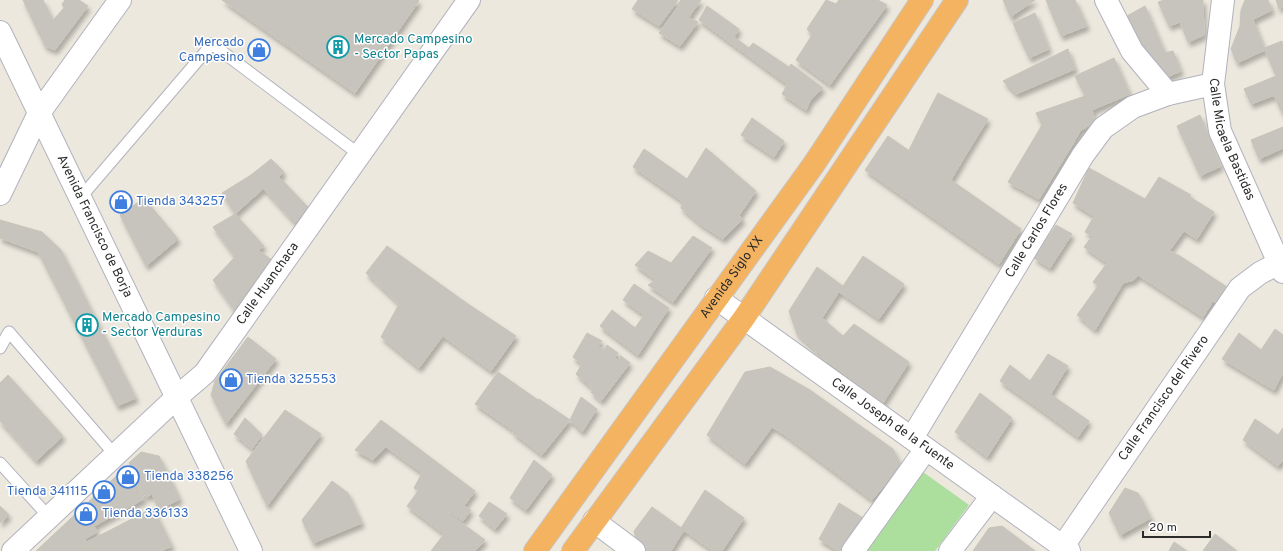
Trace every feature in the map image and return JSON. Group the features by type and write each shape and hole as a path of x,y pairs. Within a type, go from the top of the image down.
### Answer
{"highway":[{"name":"Avenida Siglo XX","path":"535,551 814,164 922,0"},
{"path":"573,551 744,318 957,0"}],"street":[{"path":"0,194 39,112 120,0"},
{"path":"1106,0 1132,51 1168,94"},
{"name":"Calle Micaela Bastidas","path":"1223,0 1213,84 1220,131 1276,234 1281,268"},
{"name":"Calle Huanchaca","path":"13,551 177,397 205,373 360,155 462,2"},
{"name":"Avenida Francisco de Borja","path":"0,32 252,551"},
{"name":"Calle Carlos Flores","path":"853,551 919,444 1083,156 1102,128 1133,107 1168,94 1213,84"},
{"name":"Calle Francisco del Rivero","path":"1066,549 1240,288 1260,273 1281,268"},
{"name":"Calle Joseph de la Fuente","path":"716,298 1066,549"},
{"path":"950,551 992,496"},
{"path":"594,521 634,551"}],"lane":[{"path":"81,197 212,44 360,155"},
{"path":"0,348 10,332 115,455"},
{"path":"0,463 49,517"}],"green space":[{"path":"923,472 969,505 935,551 866,551"}],"building":[{"path":"23,0 43,0 53,20 64,8 62,4 65,0 79,0 88,6 55,50 45,46"},
{"name":"Mercado Campesino - Sector Papas","path":"222,0 418,0 419,1 355,93"},
{"path":"638,0 678,0 659,26 632,9"},
{"path":"681,0 701,0 691,14 678,4"},
{"path":"826,0 836,4 839,0 878,0 887,5 830,85 796,60 812,35 807,29"},
{"path":"1003,0 1035,0 1011,18"},
{"path":"1046,0 1075,0 1087,26 1061,36"},
{"path":"1164,0 1203,0 1204,35 1188,42 1180,22 1169,26 1158,2"},
{"path":"1245,0 1268,0 1272,10 1240,26 1241,10"},
{"path":"1276,0 1283,0 1283,6 1279,9"},
{"path":"679,6 691,14 689,18 698,22 680,46 659,33"},
{"path":"707,6 739,29 734,37 749,48 753,43 789,67 791,64 823,88 810,101 699,20"},
{"path":"1145,6 1165,53 1173,51 1181,71 1163,79 1140,46 1127,16"},
{"path":"1035,13 1049,49 1029,58 1013,23"},
{"path":"1253,20 1265,50 1237,63 1231,49 1240,26"},
{"path":"1282,41 1283,44 1283,92 1264,48"},
{"path":"1068,49 1075,69 1016,94 1003,81"},
{"path":"1114,58 1130,94 1092,110 1075,76"},
{"path":"1276,76 1283,92 1251,104 1244,89"},
{"path":"787,85 810,101 806,110 782,94"},
{"path":"1283,92 1283,115 1274,95"},
{"path":"938,93 988,119 967,153 922,124"},
{"path":"1085,96 1092,110 1095,122 1080,131 1073,144 1042,125 1036,113"},
{"path":"1200,115 1221,166 1200,176 1177,126"},
{"path":"752,118 784,141 774,157 741,135"},
{"path":"922,124 967,153 951,180 909,150"},
{"path":"1042,125 1073,144 1039,199 1008,182"},
{"path":"1283,127 1283,148 1259,159 1251,140"},
{"path":"888,136 1021,229 999,264 865,170"},
{"path":"706,148 756,191 738,217 687,179"},
{"path":"644,149 743,219 723,239 700,224 681,208 682,201 633,167"},
{"path":"271,159 284,172 279,177 308,207 295,223 251,175"},
{"path":"1089,168 1145,199 1125,235 1073,203"},
{"path":"251,175 263,189 235,214 222,193"},
{"path":"1159,177 1191,195 1154,247 1125,235"},
{"path":"1190,197 1214,212 1197,239 1184,231 1170,250 1156,244"},
{"path":"144,198 178,239 146,266 120,215"},
{"path":"235,214 264,246 258,250 235,257 213,227"},
{"path":"1094,216 1125,235 1139,241 1120,272 1084,247 1092,236 1085,232"},
{"name":"Mercado Campesino - Sector Verduras","path":"0,220 42,232 61,250 136,398 117,406 38,252 0,238"},
{"path":"1056,225 1072,234 1050,268 1034,258"},
{"path":"693,236 712,248 673,302 648,285 656,280 635,265 648,251 671,263"},
{"path":"1139,241 1154,247 1156,244 1180,256 1161,290 1138,275 1134,280 1123,283 1120,272"},
{"path":"387,246 468,304 516,336 491,371 399,304 366,273"},
{"path":"258,250 272,260 236,307 235,311 213,280 235,257"},
{"path":"863,256 904,284 879,319 839,292"},
{"path":"1180,256 1230,289 1220,305 1213,301 1203,317 1161,290"},
{"path":"1107,263 1120,272 1123,283 1095,330 1077,315 1098,286 1093,282"},
{"path":"817,267 843,286 822,318 843,336 827,361 797,334 789,311"},
{"path":"634,284 669,308 638,355 600,326 612,310 635,328 644,315 623,300"},
{"path":"399,304 442,337 419,368 381,337"},
{"path":"854,324 909,362 883,403 827,361 843,336"},
{"path":"1275,329 1283,335 1283,373 1274,390 1222,359 1239,333 1261,350"},
{"path":"587,333 602,341 598,346 604,350 607,345 618,353 615,357 619,361 621,356 630,363 601,401 591,392 593,389 576,374 582,364 573,357"},
{"path":"248,337 276,359 226,424 211,395 215,381"},
{"path":"1048,354 1068,366 1041,410 1000,381 1010,365 1030,381"},
{"path":"770,367 810,390 785,435 772,427 745,464 707,435 745,372"},
{"path":"498,372 570,420 542,455 513,433 514,431 475,404"},
{"path":"8,375 63,436 36,461 0,421 0,383"},
{"path":"810,390 893,449 901,465 872,500 785,435"},
{"path":"980,393 1012,418 987,457 955,432"},
{"path":"1050,394 1089,421 1078,437 1041,410"},
{"path":"581,397 597,409 582,432 570,420"},
{"path":"285,410 321,434 267,506 246,461"},
{"path":"245,418 262,435 252,449 234,434"},
{"path":"1255,419 1278,435 1283,428 1283,460 1278,466 1243,440"},
{"path":"381,420 475,491 464,506 471,510 463,521 414,488 422,473 386,447 373,460 355,450"},
{"path":"141,452 159,456 180,499 159,510 152,494 146,497 129,463"},
{"path":"534,460 552,475 526,510 510,498"},
{"path":"127,466 144,499 94,526 97,532 85,539 92,551 36,551"},
{"path":"332,481 348,493 362,523 313,543 302,520"},
{"path":"1125,488 1138,493 1151,518 1120,535 1109,513"},
{"path":"705,490 744,518 722,551 713,551 681,528"},
{"path":"418,491 485,540 475,551 431,551 444,534 407,506"},
{"path":"489,502 507,514 495,529 479,516"},
{"path":"839,503 863,518 843,551 838,551 819,539"},
{"path":"0,506 9,515 0,523"},
{"path":"652,507 684,530 671,551 643,551 638,548 634,531"},
{"path":"153,508 172,546 161,551 91,551 87,542"},
{"path":"1002,526 1035,551 973,551 989,528"},
{"path":"1215,534 1237,551 1203,551"},
{"path":"1174,542 1187,551 1169,551"}],"place":[{"name":"Mercado Campesino - Sector Papas","path":"338,47"},
{"name":"Mercado Campesino","path":"259,50"},
{"name":"Tienda 343257","path":"121,202"},
{"name":"Mercado Campesino - Sector Verduras","path":"87,325"},
{"name":"Tienda 325553","path":"231,380"},
{"name":"Tienda 338256","path":"128,477"},
{"name":"Tienda 341115","path":"104,492"},
{"name":"Tienda 336133","path":"86,514"}]}
